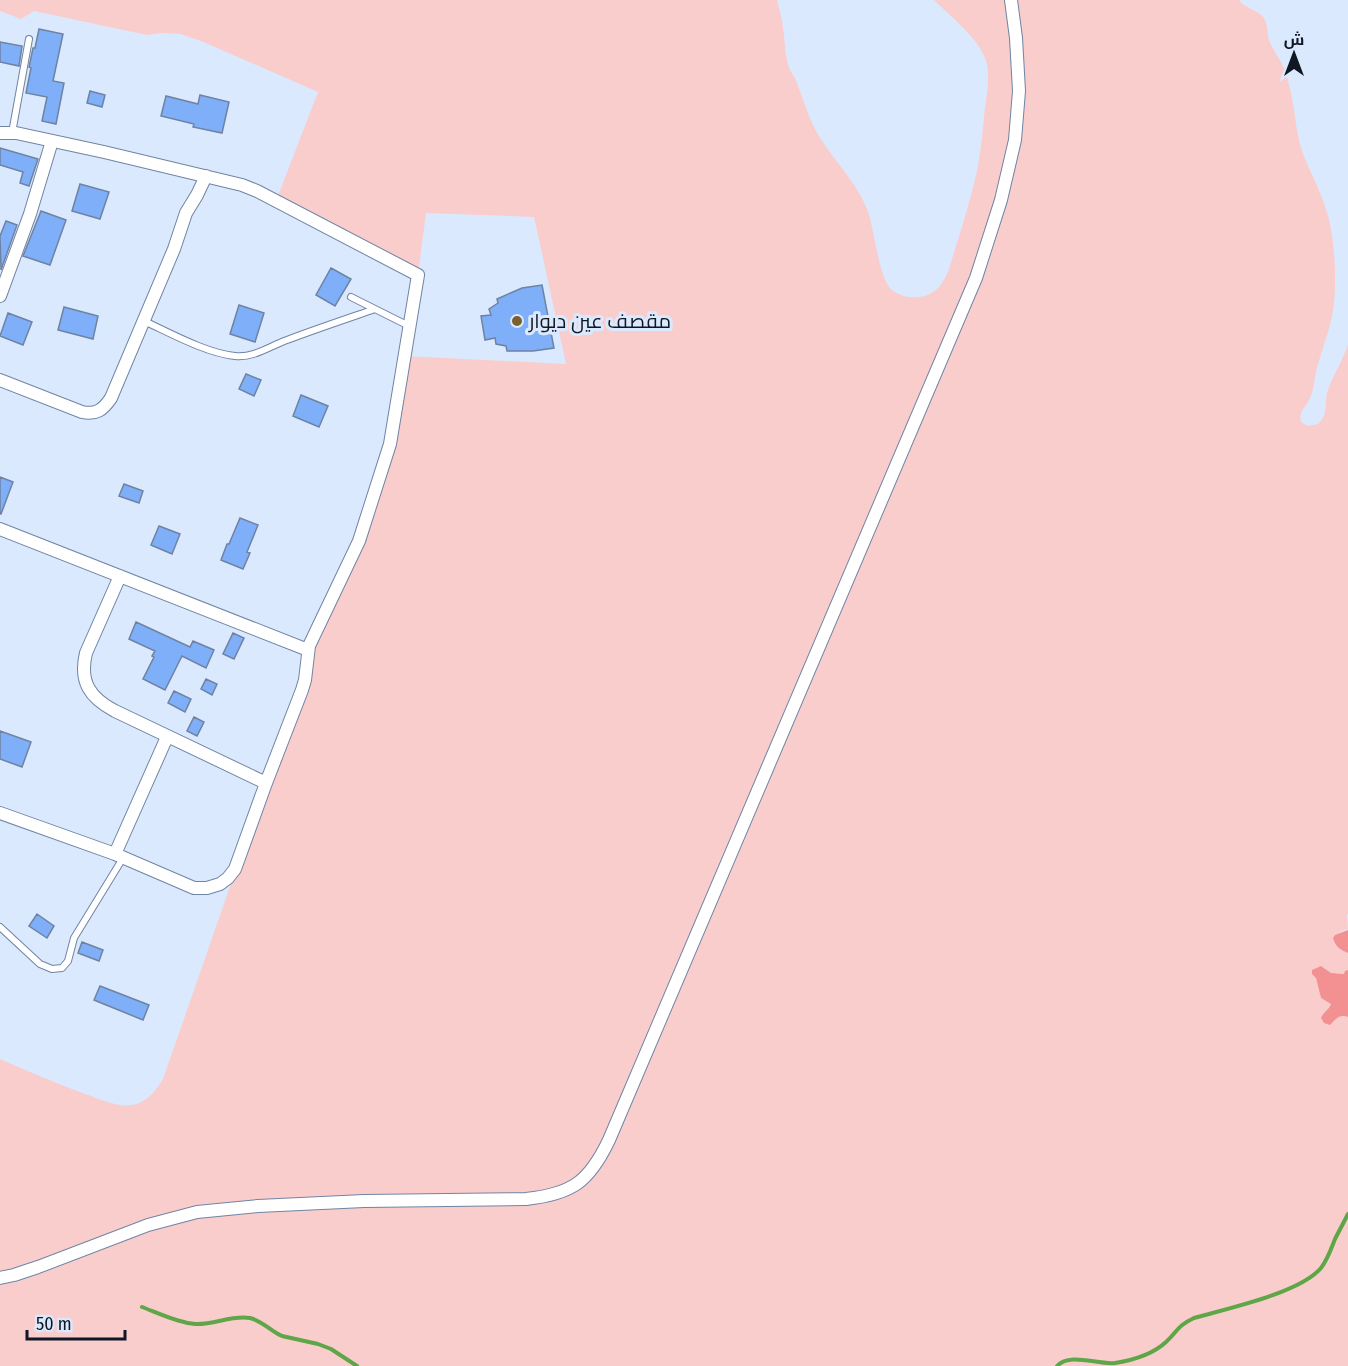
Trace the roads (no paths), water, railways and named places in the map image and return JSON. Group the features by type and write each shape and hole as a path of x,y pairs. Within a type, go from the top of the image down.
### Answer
{"street":[{"path":"0,1278 38,1267 148,1225 197,1212 258,1206 373,1200 526,1199 545,1197 570,1189 589,1173 603,1154 976,278 1001,200 1015,140 1019,91 1011,0"},
{"path":"0,813 119,856 194,888 207,888 220,884 232,874 302,690 308,650 312,639 367,520 390,444 418,275 242,185 52,141 6,133"},
{"path":"0,296 30,214 52,141"},
{"path":"0,382 88,414 105,408 174,249 186,213 206,176"},
{"path":"0,529 308,650"},
{"path":"120,576 86,653 85,682 93,696 106,706 266,783"},
{"path":"119,856 167,736"}],"lane":[{"path":"6,133 29,39"},
{"path":"351,297 410,326"},
{"path":"144,321 224,354 247,356 375,309"},
{"path":"0,927 40,964 51,969 62,968 68,962 74,938 119,856"}],"waterway":[{"path":"1057,1366 1062,1362 1076,1359 1115,1363 1142,1356 1161,1347 1181,1326 1194,1318 1262,1299 1297,1285 1321,1268 1348,1214"},
{"path":"142,1307 175,1320 195,1324 250,1318 282,1336 331,1349 357,1366"}],"place":[{"name":"مقصف عين ديوار","path":"517,321"}]}
